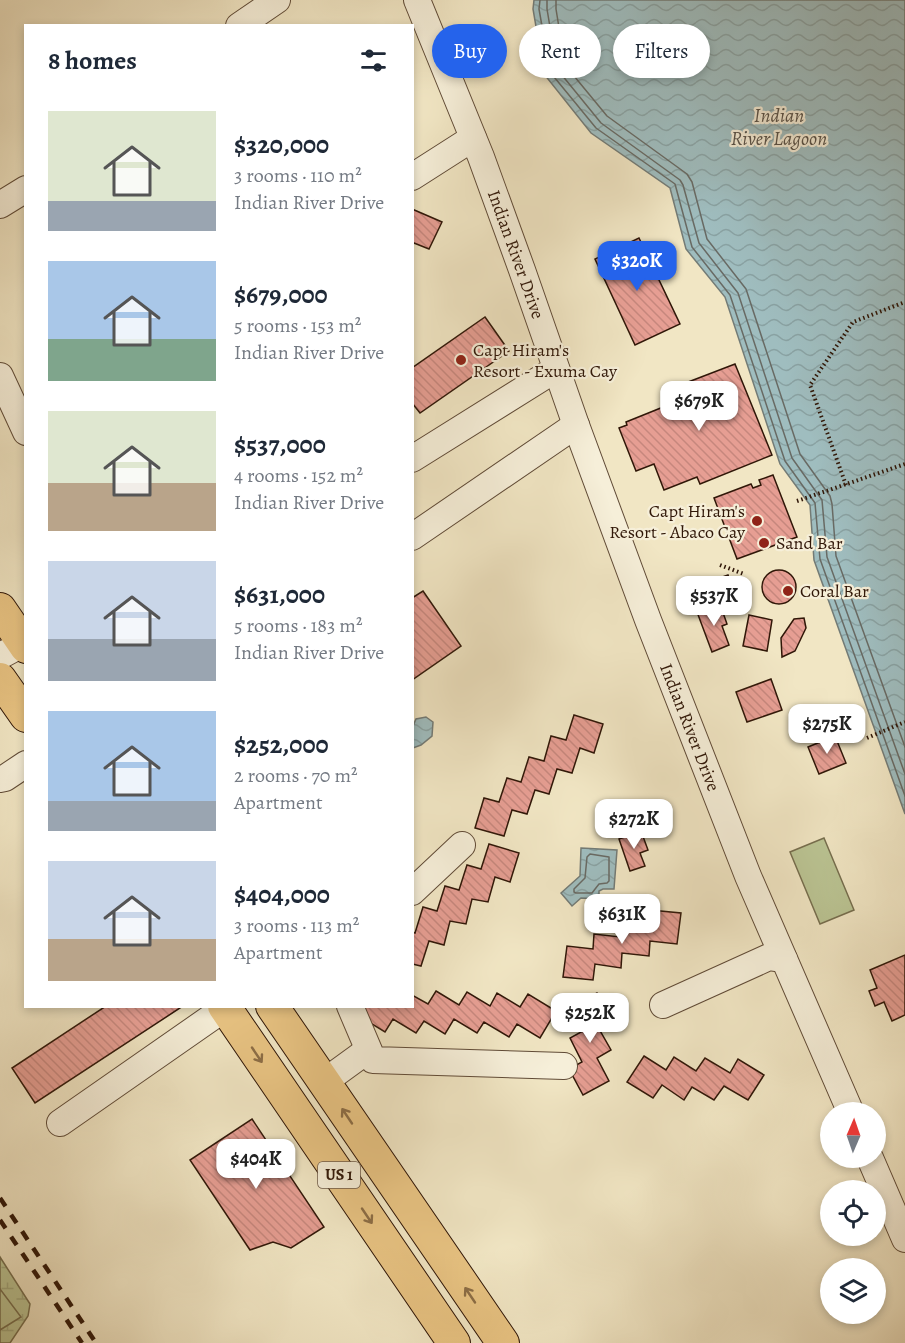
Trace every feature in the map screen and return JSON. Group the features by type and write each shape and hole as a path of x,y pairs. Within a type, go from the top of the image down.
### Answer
{"main road":[{"path":"0,609 19,647"},
{"path":"0,679 24,713"},
{"name":"US 1","path":"226,1008 454,1343"},
{"name":"US 1","path":"273,1008 503,1343"}],"street":[{"path":"242,24 276,0"},
{"name":"Indian River Drive","path":"417,0 473,138 648,620 748,876 846,1102"},
{"path":"414,176 473,138"},
{"path":"0,205 24,190"},
{"path":"414,458 556,369"},
{"path":"0,376 24,428"},
{"path":"414,536 576,425"},
{"path":"0,779 24,765"},
{"path":"414,890 462,846"},
{"path":"663,1005 768,957 784,959"},
{"path":"60,1123 224,1008"},
{"path":"351,1008 373,1060 564,1066"},
{"path":"324,1082 368,1050"},
{"path":"874,1168 905,1239"}],"path":[{"path":"846,485 810,385 853,321 905,302"},
{"path":"797,501 905,464"},
{"path":"720,565 744,573"},
{"path":"867,738 905,722"}],"green space":[{"path":"824,838 854,910 820,924 790,852"},
{"path":"0,1257 30,1304 28,1316 10,1343 0,1343"},
{"path":"0,1289 21,1317 0,1330"}],"water":[{"name":"Indian River Lagoon","path":"534,0 905,0 905,814 814,560 810,505 780,464 725,297 686,249 670,188 591,133 547,78 601,78 601,24 536,24"},
{"path":"426,717 433,722 432,736 414,748 414,724 416,719"},
{"path":"581,848 617,850 614,889 603,889 599,891 599,899 581,898 572,906 561,893 580,876"}],"building":[{"path":"414,210 442,222 429,249 414,243"},
{"path":"639,238 680,324 635,345 595,259"},
{"name":"Capt Hiram's Resort - Exuma Cay","path":"485,317 509,351 420,413 414,406 414,367"},
{"path":"735,364 772,455 700,484 697,477 664,490 654,464 636,471 619,428 627,425 626,422 688,397 683,384"},
{"name":"Capt Hiram's Resort - Abaco Cay","path":"773,475 797,537 737,559 714,498 751,484 753,488 761,485 759,480"},
{"path":"779,570 791,575 796,587 791,599 779,604 767,599 762,587 767,575"},
{"path":"728,575 736,598 707,609 700,591 719,584 717,579"},
{"path":"423,591 461,646 414,679 414,597"},
{"path":"720,604 727,624 722,626 729,645 712,652 697,612"},
{"path":"749,615 772,620 767,651 743,646"},
{"path":"804,618 806,628 795,651 782,657 781,638 794,619"},
{"path":"771,679 782,710 747,722 736,692"},
{"path":"574,715 603,724 594,753 580,748 572,773 557,769 549,794 535,790 527,814 512,810 504,836 475,828 484,798 499,802 507,778 521,782 529,757 544,761 551,736 566,740"},
{"path":"835,736 846,763 819,774 808,747"},
{"path":"641,831 648,850 640,853 645,866 630,871 619,839"},
{"path":"489,844 519,853 510,882 495,877 488,902 472,899 466,924 450,921 444,945 429,941 421,966 414,964 414,933 423,907 437,911 445,886 459,890 467,865 481,869"},
{"path":"650,910 681,913 677,944 650,941 649,956 622,953 621,968 595,964 593,980 563,977 567,946 593,949 594,934 620,937 622,922 648,925"},
{"path":"905,955 905,1015 892,1021 884,1002 875,1006 869,991 877,988 870,970"},
{"path":"436,991 459,1005 467,992 490,1006 497,993 520,1007 528,994 556,1011 540,1038 517,1024 509,1037 484,1022 477,1033 454,1019 445,1034 424,1021 416,1033 393,1019 385,1032 359,1016 363,1008 414,1008 414,996 428,1004"},
{"path":"597,993 612,1020 598,1027 611,1050 597,1058 609,1081 583,1095 569,1069 582,1062 570,1038 583,1031 570,1007"},
{"path":"103,1008 180,1008 35,1103 12,1068"},
{"path":"644,1056 666,1070 674,1057 696,1071 705,1058 730,1073 738,1059 764,1075 748,1100 724,1086 714,1100 692,1087 684,1100 662,1085 653,1098 627,1082"},
{"path":"252,1119 324,1227 291,1248 273,1242 250,1250 190,1160"}],"railway":[{"path":"0,1198 96,1343"},
{"path":"0,1220 82,1343"}],"place":[{"name":"Capt Hiram's Resort - Exuma Cay","path":"461,360"},
{"name":"Capt Hiram's Resort - Abaco Cay","path":"757,521"},
{"name":"Sand Bar","path":"764,543"},
{"name":"Coral Bar","path":"788,591"}]}
